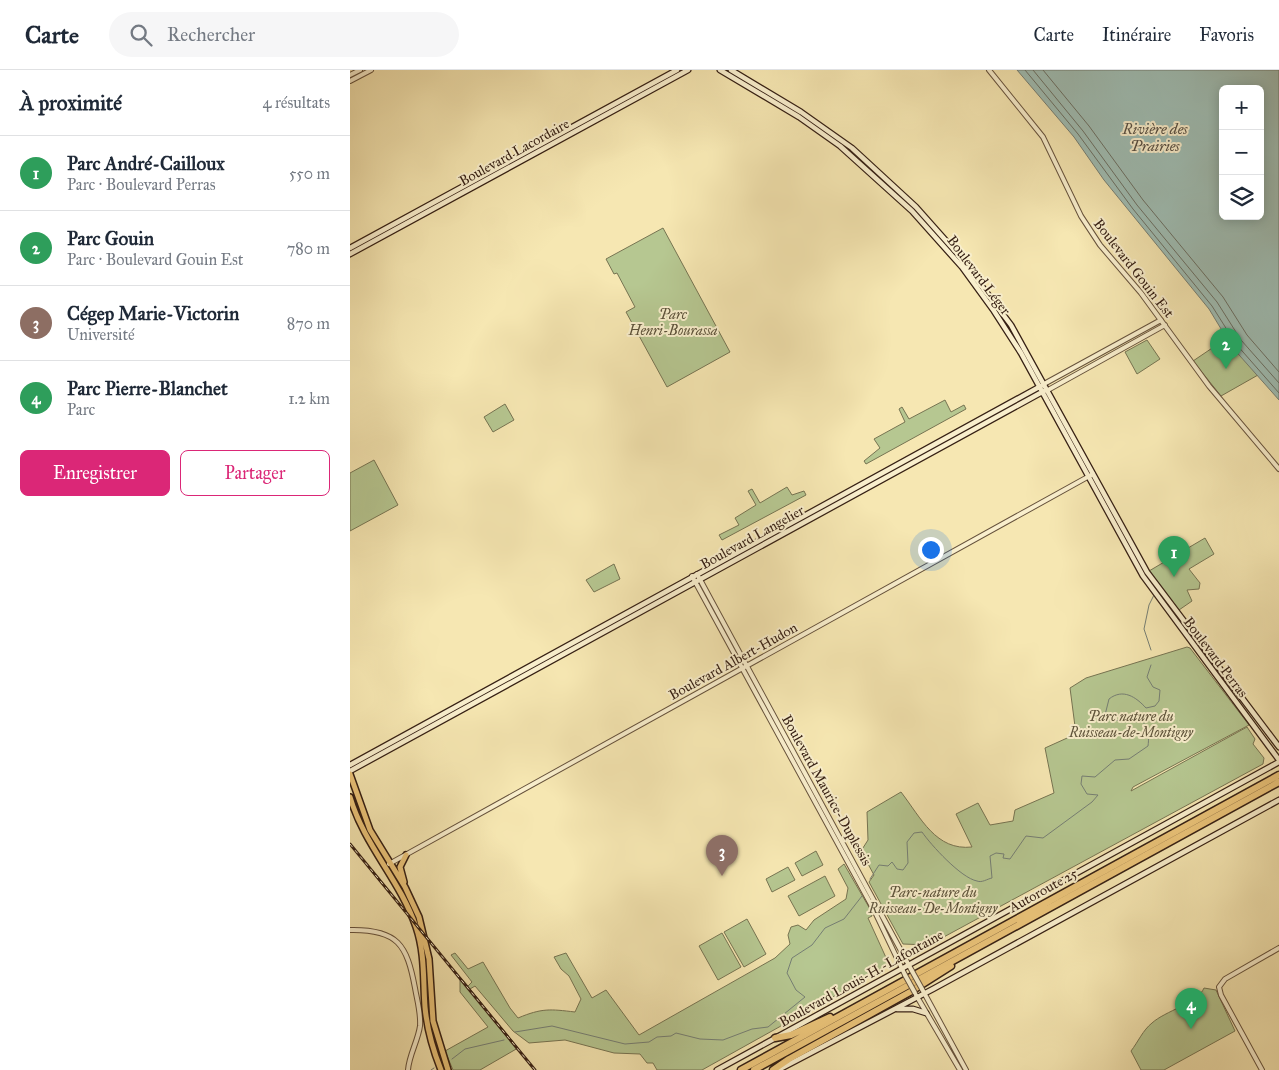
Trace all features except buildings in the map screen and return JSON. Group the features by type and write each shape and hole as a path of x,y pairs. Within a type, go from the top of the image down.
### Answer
{"highway":[{"name":"Autoroute 25","path":"741,1070 1279,775"},
{"name":"Autoroute 25","path":"754,1070 1279,782"},
{"path":"774,1070 789,1059 926,982 972,950"},
{"path":"775,1038 790,1035 858,1006"}],"main road":[{"name":"Boulevard Lacordaire","path":"350,248 677,70"},
{"name":"Boulevard Lacordaire","path":"350,254 688,70"},
{"name":"Boulevard Léger","path":"720,70 821,132 891,190 933,233 967,274 1023,351"},
{"name":"Boulevard Léger","path":"731,70 825,128 895,186 927,219 971,270 1011,325 1042,386 1048,390 1090,475"},
{"name":"Boulevard Léger","path":"1042,386 1042,392 1140,565"},
{"name":"Boulevard Langelier","path":"350,765 1042,386"},
{"name":"Boulevard Langelier","path":"350,772 697,580 1048,390"},
{"name":"Boulevard Perras","path":"1140,565 1279,747"},
{"name":"Boulevard Perras","path":"1140,565 1279,761"},
{"name":"Boulevard Louis-H.-Lafontaine","path":"717,1070 1279,761"},
{"path":"350,772 366,822 405,887 419,916 425,936 433,1021 448,1070"},
{"path":"350,797 360,825 406,901 417,929 424,968 427,1021 434,1051 441,1070"},
{"path":"778,1070 896,1009 916,995 1279,800"},
{"path":"405,887 400,866 406,855"},
{"path":"896,1009 913,1009 926,1013"}],"street":[{"path":"350,75 360,70"},
{"path":"350,81 371,70"},
{"name":"Boulevard Gouin Est","path":"989,70 1043,136 1088,227 1165,325 1209,386 1279,469"},
{"name":"Boulevard Langelier","path":"1042,386 1161,320"},
{"name":"Boulevard Langelier","path":"1048,390 1165,325"},
{"name":"Boulevard Albert-Hudon","path":"385,867 1090,475"},
{"name":"Boulevard Maurice-Duplessis","path":"694,575 874,910 902,969 960,1070"},
{"name":"Boulevard Maurice-Duplessis","path":"744,667 966,1070"},
{"path":"350,930 381,934 395,940 408,956 420,1017 418,1034 408,1070"},
{"path":"1262,1070 1221,995 1219,987 1225,979 1279,948"}],"green space":[{"name":"Parc Henri-Bourassa","path":"663,228 730,352 667,387 626,312 635,307 617,273 614,274 606,259"},
{"path":"1227,338 1258,375 1221,396 1193,361"},
{"path":"1147,340 1160,359 1137,374 1125,352"},
{"path":"945,400 951,412 964,405 966,409 866,464 864,461 880,448 874,439 905,422 899,409 902,407 909,419"},
{"path":"505,404 514,420 493,432 484,417"},
{"path":"374,460 398,505 350,531 350,473"},
{"path":"787,487 792,495 804,491 806,495 722,540 719,535 739,525 735,518 756,505 748,491 752,489 760,503"},
{"path":"1205,538 1214,554 1189,569 1200,583 1199,589 1187,590 1192,601 1179,610 1149,571"},
{"path":"614,564 620,579 594,592 586,580"},
{"name":"Parc nature du Ruisseau-de-Montigny","path":"1187,647 1190,648 1249,725 1133,787 1131,791 1247,727 1255,739 1253,744 1264,758 1263,764 929,945 903,944 869,882 874,875 861,851 868,840 867,812 901,792 930,831 939,838 959,847 972,847 956,814 978,803 990,825 1013,821 1015,810 1054,793 1045,748 1076,734 1070,688 1086,678"},
{"path":"816,851 823,865 802,876 795,863"},
{"name":"Parc-nature du Ruisseau-De-Montigny","path":"844,864 870,909 872,916 868,918 888,962 885,968 702,1070 657,1070 653,1063 647,1063 640,1054 614,1053 565,1040 529,1043 513,1031 475,986 470,989 518,1048 480,1070 453,1070 445,1051 488,1027 460,992 460,977 468,986 472,982 451,955 455,953 468,969 483,962 518,1018 546,1010 575,1012 581,999 569,976 561,969 554,957 566,953 592,998 606,990 639,1035 775,958 790,944 788,935 791,927 798,925 806,930 814,920 846,899 848,888 838,869"},
{"path":"788,867 795,880 772,892 766,879"},
{"path":"825,876 835,896 799,916 788,896"},
{"path":"747,919 766,954 744,967 724,932"},
{"path":"722,933 741,967 718,980 699,946"},
{"path":"1204,988 1216,990 1235,1031 1164,1070 1141,1070 1131,1051 1146,1029 1158,1019 1188,1003 1201,993"}],"water":[{"name":"Rivière des Prairies","path":"1017,70 1279,70 1279,400 1232,347 1209,309 1104,180 1074,137"}],"waterway":[{"path":"1151,650 1144,629 1149,605 1154,595"},
{"path":"870,879 879,865 888,866 892,862 897,869 903,870 908,863 907,842 914,833 922,832 955,868 970,879 984,881 992,878 990,856 996,853 1004,854 1003,858 1010,859 1026,836 1043,838 1092,802 1098,795 1087,794 1081,784 1082,776 1095,777 1115,760 1129,759 1148,746 1146,727 1133,714 1122,720 1111,721 1105,715 1109,699 1119,694 1134,697 1146,708 1155,706 1159,701 1160,690 1153,687 1147,677 1151,665"},
{"path":"515,1032 552,1026 625,1044 649,1042 657,1037 671,1036 676,1033 700,1039 723,1040 752,1029 768,1027 805,997 796,990 787,973 792,958 812,945 825,928 844,919 862,896"},
{"path":"452,1059 465,1049 504,1040"}],"railway":[{"path":"350,844 535,1070"}],"place":[{"name":"Parc Gouin","path":"1226,369"},
{"name":"Parc André-Cailloux","path":"1174,577"},
{"name":"Cégep Marie-Victorin","path":"722,876"},
{"name":"Parc Pierre-Blanchet","path":"1191,1029"}]}
